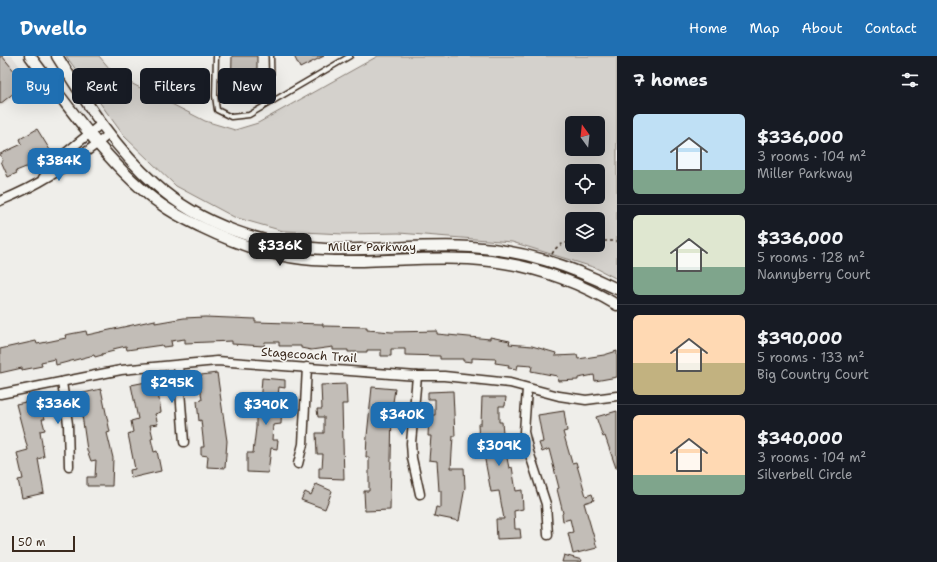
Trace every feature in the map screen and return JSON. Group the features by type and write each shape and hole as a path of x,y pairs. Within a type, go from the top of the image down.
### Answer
{"street":[{"name":"Miller Parkway","path":"30,56 90,134 129,176 162,205 226,240 279,256 320,261 468,259 490,261 527,268 560,277 617,305"},
{"name":"Miller Parkway","path":"57,56 108,135 136,167 156,186 203,216 250,236 276,243 326,249 451,247 500,250 560,264 617,289"},
{"path":"42,178 51,166 101,124"},
{"path":"0,201 22,191 42,178 58,171 108,135"},
{"name":"Stagecoach Trail","path":"0,394 121,370 198,362 235,361 417,376 444,376 510,384 526,389 586,400 617,396"},
{"path":"178,365 184,442"},
{"path":"298,464 302,444 307,367"},
{"path":"417,376 411,443 412,458 420,494"},
{"path":"62,382 68,424 69,466"},
{"path":"526,389 524,432 546,504 548,535"}],"lane":[{"path":"216,56 215,96 217,110 231,117 249,115 268,104"},
{"path":"271,56 271,68"},
{"path":"276,100 350,56"},
{"path":"66,153 72,161"}],"path":[{"path":"605,241 617,241"},
{"path":"552,256 556,247 565,243"}],"shaded area":[{"path":"0,56 12,56 21,68 12,68 12,98 0,107"},
{"path":"66,56 99,56 109,68 75,68"},
{"path":"378,56 617,56 617,279 596,268 512,242 399,233 343,234 283,231 234,217 176,186 124,136 101,104 132,104 132,84 140,88 140,104 172,104 205,121 235,130 258,123"}],"building":[{"path":"0,56 2,56 12,68 12,94 0,104"},
{"path":"232,56 257,56 257,68 232,68"},
{"path":"294,56 324,56 300,68"},
{"path":"37,129 50,150 26,167 16,171 17,173 8,177 1,161 3,161 0,154 22,144 20,139"},
{"path":"205,317 255,319 255,322 367,327 367,330 392,332 437,331 437,334 490,339 490,337 510,341 509,344 532,346 556,353 555,356 577,355 578,359 604,355 617,351 617,377 595,381 594,375 578,378 578,380 558,381 557,376 531,371 532,366 518,365 517,369 508,368 509,365 495,363 496,359 472,358 472,362 463,361 463,359 440,359 440,356 405,355 405,349 391,349 391,356 381,356 381,350 348,352 348,350 333,350 333,347 311,350 301,348 301,346 279,346 279,342 265,342 264,346 232,344 232,341 185,343 185,339 171,341 172,346 163,347 162,345 127,350 126,346 113,349 114,351 95,357 94,355 56,365 55,359 41,362 42,366 22,370 22,368 0,373 0,349 36,341 37,344 66,338 65,335 86,331 87,335 155,320 155,323 184,318"},
{"path":"217,373 227,441 225,468 207,467 208,456 201,455 201,447 204,447 197,401 202,400 200,385 194,385 193,376"},
{"path":"262,378 285,380 285,388 279,387 277,404 282,404 281,424 273,425 272,440 278,440 277,449 271,448 268,473 247,472 247,453 253,453 256,428 256,404 260,404"},
{"path":"156,380 161,412 155,414 158,424 150,425 154,452 157,451 161,471 131,478 130,470 135,469 128,434 133,432 131,421 138,419 131,385"},
{"path":"346,384 347,404 342,404 344,479 319,478 319,468 322,468 323,454 317,454 316,433 324,433 324,417 318,417 317,409 322,409 321,385"},
{"path":"372,387 395,389 392,409 390,510 365,511 364,491 369,491 369,457 366,457"},
{"path":"101,389 110,432 107,433 113,458 112,486 87,486 87,477 95,477 96,460 91,461 87,450 79,394"},
{"path":"453,391 455,436 453,436 451,468 464,468 465,487 459,521 434,516 436,507 441,508 441,491 439,491 437,461 429,460 431,436 428,436 429,415 435,415 435,399 428,399 428,392"},
{"path":"482,397 506,397 505,406 499,406 499,422 502,422 509,468 512,467 516,491 522,490 523,509 514,511 515,529 520,529 521,538 497,539 496,519 504,519 499,491 491,492 482,444 479,444 478,424 481,424"},
{"path":"40,399 45,419 42,419 45,430 40,431 44,457 38,459 44,493 22,498 18,480 23,479 17,453 28,450 16,404"},
{"path":"564,411 567,431 563,432 572,463 576,462 586,496 592,494 594,500 584,503 597,548 573,554 568,533 573,532 570,519 563,521 563,513 557,489 559,488 549,449 542,452 539,443 543,442 538,415"},
{"path":"617,411 616,468 605,436 603,437 596,417"},
{"path":"316,484 332,491 325,509 301,500 305,492 311,495"},
{"path":"564,555 582,560 581,562 562,562"}]}
